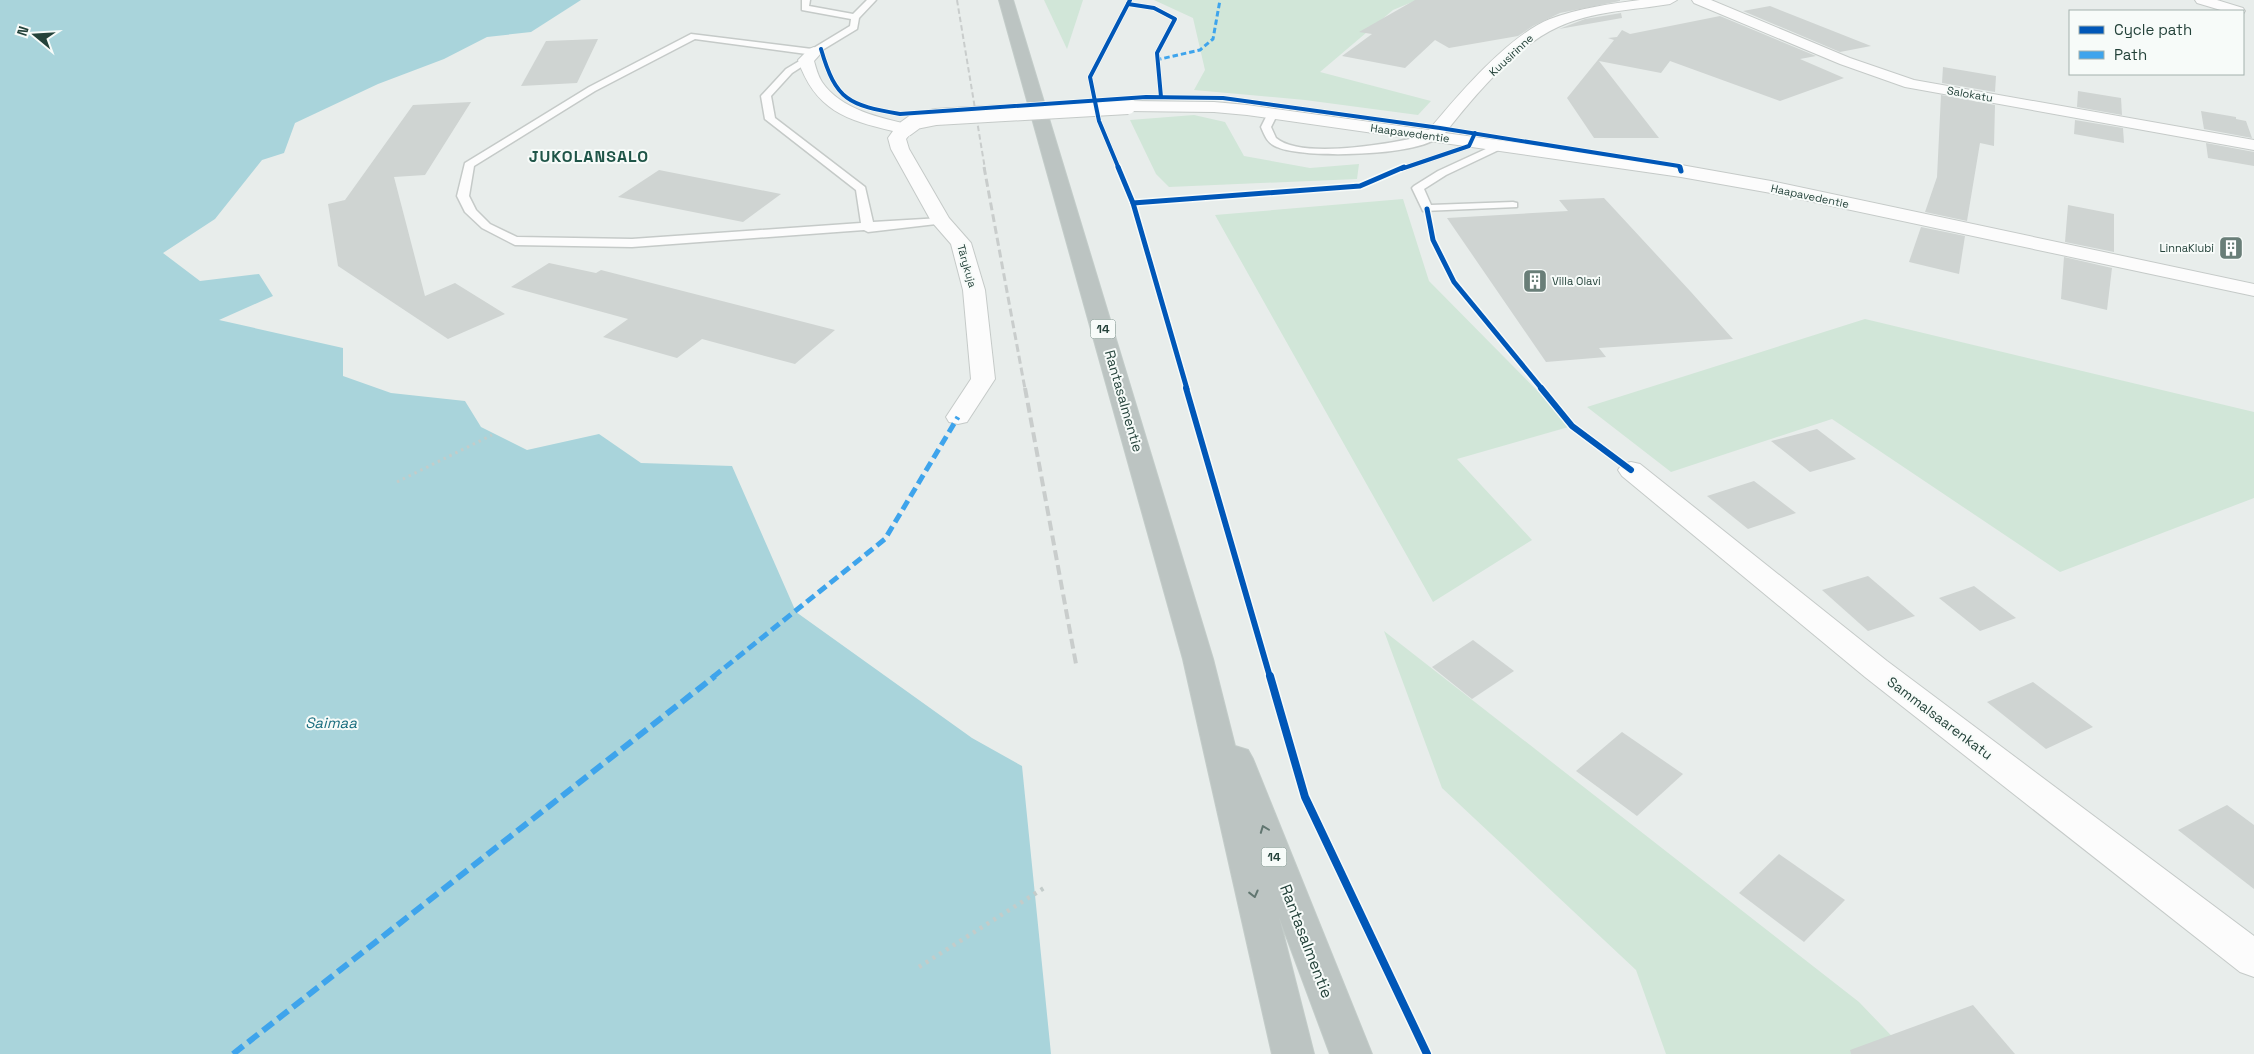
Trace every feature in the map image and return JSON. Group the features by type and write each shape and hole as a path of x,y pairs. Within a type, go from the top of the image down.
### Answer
{"highway":[{"name":"Rantasalmentie","path":"1006,0 1198,659 1293,1054"},
{"name":"Rantasalmentie","path":"1198,659 1351,1054"}],"street":[{"name":"Kuusirinne","path":"1433,137 1468,96 1535,32 1577,16 1670,0"},
{"name":"Salokatu","path":"1699,0 1845,62 1911,84 2254,145"},
{"path":"2202,0 2235,10"},
{"path":"810,56 815,84 826,97 877,122 905,129"},
{"name":"Haapavedentie","path":"905,129 916,121 936,117 1128,106 1214,107 1273,114 1681,171 1771,187 2254,290"},
{"name":"Tärykuja","path":"905,129 897,138 900,149 942,220 961,243 972,281 983,379 958,417"},
{"name":"Sammalsaarenkatu","path":"1631,470 1876,669 2254,959"}],"lane":[{"path":"806,0 805,8 855,17"},
{"path":"868,228 861,190 770,119 766,96 789,71 854,27 855,17 872,0"},
{"path":"810,56 694,36 592,89 469,165 463,196 471,212 486,226 515,241 632,243 868,228 942,220"},
{"path":"1273,114 1266,127 1270,138 1278,145 1294,149 1363,152 1409,144 1433,137"},
{"path":"1502,145 1442,173 1418,188 1427,209 1513,206"}],"path":[{"path":"397,482 492,435"},
{"path":"919,967 1044,888"}],"green space":[{"path":"1044,0 1083,0 1067,49"},
{"path":"1154,0 1417,0 1393,10 1320,72 1431,101 1418,115 1305,100 1194,90 1205,70 1193,18"},
{"path":"1194,115 1225,122 1244,156 1310,168 1359,164 1357,179 1169,187 1156,174 1130,120"},
{"path":"1403,199 1429,281 1572,426 1457,459 1532,540 1433,602 1215,215"},
{"path":"1865,319 2254,412 2254,498 2060,572 1832,419 1671,472 1587,407"},
{"path":"1384,631 1859,1002 1909,1054 1666,1054 1636,970 1442,788"}],"water":[{"name":"Saimaa","path":"0,0 581,0 531,32 487,37 444,59 378,84 295,123 284,153 262,160 215,219 163,253 200,281 259,274 273,296 219,320 343,348 343,376 391,393 465,401 481,427 527,450 599,434 641,463 732,466 796,612 972,738 1022,766 1051,1054 0,1054"}],"building":[{"path":"1415,0 1620,1 1560,13 1533,26 1518,36 1449,48 1435,40 1405,68 1342,56 1372,34 1359,32"},
{"path":"1770,6 1871,46 1840,52 1743,11"},
{"path":"1621,13 1622,18 1559,29 1585,19"},
{"path":"1720,16 1816,56 1800,59 1844,78 1780,101 1670,61 1661,73 1599,61 1659,138 1594,138 1567,98 1614,40 1608,38 1617,37 1622,30 1630,34"},
{"path":"598,39 577,83 521,86 546,41"},
{"path":"1943,67 1996,76 1995,92 1942,83"},
{"path":"2078,91 2121,98 2122,115 2077,107"},
{"path":"1941,95 1995,105 1994,146 1980,143 1967,221 1925,212 1937,177"},
{"path":"471,102 425,175 394,177 425,296 455,283 505,314 448,339 338,266 328,204 345,200 413,105"},
{"path":"2201,111 2236,117 2236,119 2246,121 2252,138 2204,129"},
{"path":"2075,120 2123,128 2124,143 2074,134"},
{"path":"2206,143 2254,152 2254,166 2208,158"},
{"path":"659,170 781,194 743,222 618,197"},
{"name":"Villa Olavi","path":"1604,198 1733,339 1599,348 1606,357 1546,362 1447,218 1568,211 1559,200"},
{"path":"2068,205 2114,214 2114,252 2065,242"},
{"path":"1921,227 1965,236 1959,274 1909,262"},
{"path":"2064,257 2112,268 2107,310 2061,299"},
{"path":"549,263 596,273 601,270 835,330 795,364 702,339 677,358 603,337 628,319 511,287"},
{"path":"1817,429 1856,459 1810,472 1771,441"},
{"path":"1754,481 1796,513 1748,529 1707,496"},
{"path":"1868,576 1915,616 1868,631 1822,590"},
{"path":"1974,586 2016,618 1980,631 1939,598"},
{"path":"1473,640 1514,671 1472,699 1432,667"},
{"path":"2033,682 2093,727 2046,749 1987,702"},
{"path":"1622,732 1683,774 1637,816 1576,771"},
{"path":"2227,805 2254,825 2254,889 2178,830"},
{"path":"1779,854 1845,900 1804,942 1739,893"},
{"path":"1973,1005 2015,1054 1851,1054 1850,1050"}],"railway":[{"path":"957,0 985,169"},
{"path":"984,167 1025,389"},
{"path":"1025,388 1076,664"}],"marked path":[{"path":"1156,60 1200,50 1213,39 1220,0"},
{"path":"233,1054 796,612 885,539 958,417"}],"cycle path":[{"path":"1130,0 1090,77 1099,121 1133,203 1305,797 1427,1054"},
{"path":"1128,4 1154,8 1175,19 1158,48 1156,58 1161,97"},
{"path":"821,49 832,81 847,99 868,108 900,114 1146,97 1223,98 1440,128 1679,166 1681,171"},
{"path":"1133,203 1360,186 1419,161 1469,146 1475,133"},
{"path":"1427,209 1433,240 1454,282 1572,426 1631,470"}],"place":[{"name":"LinnaKlubi","path":"2231,248"},
{"name":"Villa Olavi","path":"1535,281"}],"district":[{"name":"JUKOLANSALO","path":"589,156"}]}
